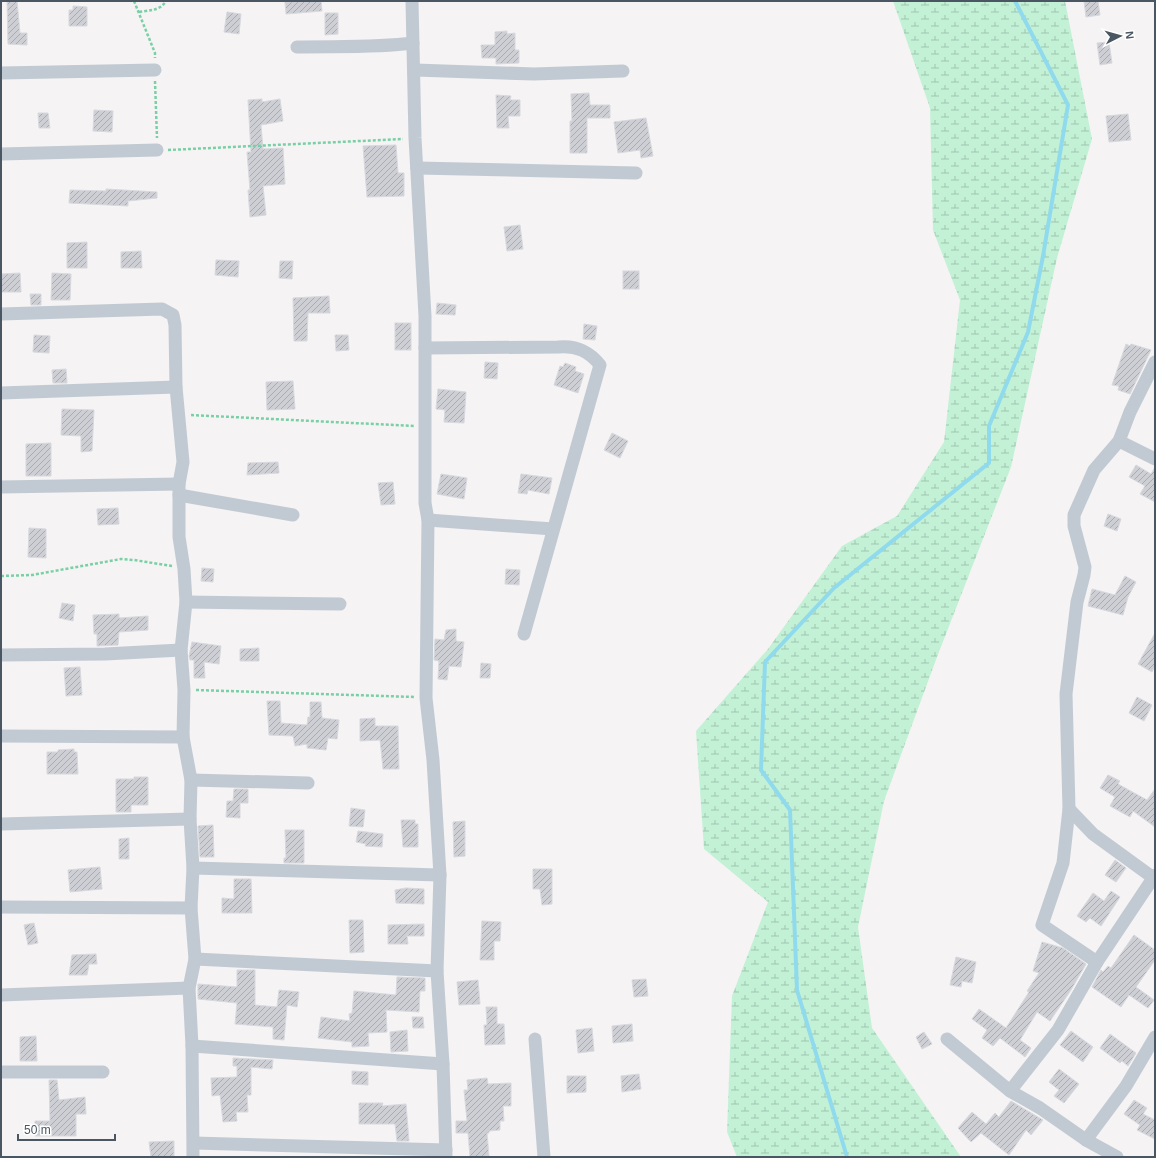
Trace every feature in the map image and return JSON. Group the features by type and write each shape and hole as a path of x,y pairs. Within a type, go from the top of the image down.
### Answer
{"street":[{"path":"194,1143 446,1154 443,1064 437,971 440,875 433,760 426,698 428,520 425,503 425,316 415,138 415,70 412,1"},
{"path":"297,47 384,47 413,43"},
{"path":"1,73 155,70"},
{"path":"415,70 534,74 623,72"},
{"path":"1,154 157,150"},
{"path":"417,168 636,173"},
{"path":"1,314 162,309 173,315 175,325 176,387 183,462 179,490 179,537 184,568 186,602 181,650 184,690 183,737 191,780 190,819 193,868 191,908 195,959 189,988 192,1046 193,1157"},
{"path":"425,348 570,346 592,355 600,365 524,634"},
{"path":"1097,962 1042,925 1063,863 1069,809 1066,694 1077,602 1085,567 1074,526 1074,515 1094,470 1119,441 1130,412 1155,362"},
{"path":"1,393 176,387"},
{"path":"1119,441 1155,458"},
{"path":"1,487 179,490 293,515"},
{"path":"428,520 553,530"},
{"path":"186,602 340,604"},
{"path":"1,655 105,654 181,650"},
{"path":"1,736 183,737"},
{"path":"191,780 308,783"},
{"path":"1010,1091 1058,1030 1097,962 1155,877 1092,834 1069,809"},
{"path":"1,824 190,819"},
{"path":"193,868 440,875"},
{"path":"1,907 191,908"},
{"path":"195,959 437,971"},
{"path":"1,996 189,988"},
{"path":"1086,1140 1126,1086 1155,1037"},
{"path":"535,1039 544,1157"},
{"path":"946,1039 1010,1091 1040,1108 1086,1140 1117,1157"},
{"path":"192,1046 443,1064"},
{"path":"1,1072 103,1072"}],"path":[{"path":"138,12 162,7 166,1"},
{"path":"157,150 415,138"},
{"path":"179,415 425,427"},
{"path":"1,576 28,576 121,559 184,568"},
{"path":"184,690 426,698"}],"green space":[{"path":"893,1 1065,1 1092,139 1057,258 1011,467 937,657 884,801 858,927 872,1028 961,1157 737,1157 727,1132 732,996 768,902 704,849 696,731 768,649 842,546 897,516 944,442 960,300 933,230 930,108"}],"building":[{"path":"7,1 17,1 20,33 27,33 27,45 8,44"},
{"path":"321,1 322,11 286,14 285,2"},
{"path":"1084,1 1098,1 1100,15 1086,17"},
{"path":"73,6 87,7 87,26 69,26 69,10 73,10"},
{"path":"227,12 241,14 239,34 224,32"},
{"path":"325,13 338,13 338,34 325,35"},
{"path":"507,31 507,34 515,33 515,50 519,50 519,63 496,64 496,58 482,58 481,45 495,45 495,32"},
{"path":"1109,42 1112,63 1100,65 1097,43"},
{"path":"589,93 590,105 610,105 610,118 587,118 587,153 570,153 570,121 572,121 571,94"},
{"path":"496,95 511,96 510,100 520,100 520,116 508,116 509,128 497,128"},
{"path":"262,99 262,102 280,99 283,121 261,125 263,149 283,148 285,184 263,186 266,215 250,217 248,190 250,190 247,152 251,152 248,100"},
{"path":"94,110 113,111 112,132 93,131"},
{"path":"38,113 48,113 50,128 39,128"},
{"path":"1128,114 1131,140 1109,142 1106,116"},
{"path":"646,118 653,156 641,158 640,150 618,153 614,122"},
{"path":"396,145 398,173 404,173 404,196 367,197 363,146"},
{"path":"106,189 157,192 157,198 128,201 128,206 69,203 70,190 106,191"},
{"path":"520,225 523,249 507,251 504,227"},
{"path":"87,242 87,268 67,268 67,243"},
{"path":"141,251 142,268 121,268 121,252"},
{"path":"216,260 239,261 238,277 215,275"},
{"path":"280,261 293,261 292,279 279,278"},
{"path":"623,271 639,271 639,289 623,289"},
{"path":"20,273 21,292 1,292 1,274"},
{"path":"52,273 71,274 70,300 51,300"},
{"path":"30,294 41,294 41,305 31,305"},
{"path":"329,296 330,313 308,313 307,341 294,341 293,298"},
{"path":"437,303 456,305 455,315 436,314"},
{"path":"395,323 411,323 411,350 395,350"},
{"path":"584,324 597,326 595,340 583,339"},
{"path":"34,335 50,336 49,353 33,352"},
{"path":"335,335 348,335 349,350 336,351"},
{"path":"1126,344 1151,350 1130,394 1118,390 1119,386 1112,385"},
{"path":"485,362 498,363 497,379 484,378"},
{"path":"565,363 576,367 575,371 584,374 578,393 554,385 560,366 563,367"},
{"path":"66,369 67,383 53,383 52,370"},
{"path":"293,381 295,409 267,410 266,382"},
{"path":"438,389 466,392 464,423 444,422 445,410 436,409"},
{"path":"62,409 94,410 92,451 81,452 81,436 61,435"},
{"path":"612,433 628,441 620,458 604,450"},
{"path":"51,443 51,476 26,476 26,444"},
{"path":"278,462 279,473 247,475 248,463"},
{"path":"1136,465 1151,474 1155,467 1155,502 1140,494 1145,486 1129,477"},
{"path":"441,474 467,478 464,499 437,494"},
{"path":"521,474 552,478 549,494 528,490 527,494 518,493"},
{"path":"393,482 395,504 381,505 378,483"},
{"path":"118,508 119,524 98,525 97,509"},
{"path":"1108,514 1121,519 1117,531 1104,526"},
{"path":"29,528 46,529 46,558 28,557"},
{"path":"202,568 214,569 213,582 201,581"},
{"path":"506,569 520,570 519,585 505,584"},
{"path":"1125,576 1136,582 1128,597 1123,615 1088,606 1092,589 1115,595"},
{"path":"62,603 75,605 73,621 59,618"},
{"path":"119,614 119,618 148,616 148,630 119,632 118,645 97,646 97,634 94,634 93,615"},
{"path":"456,629 456,641 464,642 461,667 449,666 447,680 438,679 439,661 434,660 435,639 444,640 446,630"},
{"path":"1155,633 1155,666 1152,672 1138,664"},
{"path":"192,642 221,646 219,664 204,662 205,678 194,678 194,660 190,660 189,656"},
{"path":"259,648 259,661 240,661 240,649"},
{"path":"481,663 491,664 490,678 480,678"},
{"path":"80,667 82,695 66,696 64,668"},
{"path":"1137,697 1152,705 1144,721 1129,713"},
{"path":"267,701 280,701 281,723 307,725 308,717 310,717 310,702 321,702 322,718 339,720 337,739 328,738 326,750 307,748 307,744 295,746 293,736 269,735"},
{"path":"375,718 375,726 398,726 399,769 383,769 380,740 360,741 360,719"},
{"path":"74,749 74,752 77,752 78,774 47,774 47,752 58,752 58,750"},
{"path":"1108,775 1120,781 1118,784 1147,800 1155,789 1155,827 1133,811 1130,817 1110,806 1115,797 1100,788"},
{"path":"134,777 148,777 148,805 131,805 131,812 116,812 116,779 134,779"},
{"path":"234,789 248,789 248,803 240,803 240,818 226,817 227,801 233,801"},
{"path":"351,808 365,810 363,827 349,826"},
{"path":"401,820 415,820 415,824 418,824 418,847 403,847"},
{"path":"465,821 465,856 454,857 453,822"},
{"path":"213,825 214,857 200,857 198,826"},
{"path":"285,830 304,830 304,863 284,863 284,858 286,858"},
{"path":"358,831 383,834 382,847 365,846 366,844 356,842"},
{"path":"129,838 129,859 119,859 119,839"},
{"path":"1115,860 1126,868 1116,882 1105,875"},
{"path":"100,867 102,889 70,892 68,870"},
{"path":"533,869 552,869 552,904 542,905 540,889 533,889"},
{"path":"234,879 251,879 252,913 222,913 222,898 234,899"},
{"path":"406,888 424,889 424,904 396,903 395,890"},
{"path":"1111,891 1120,897 1101,926 1090,918 1086,922 1077,916 1093,893 1104,901"},
{"path":"349,920 363,920 364,952 350,953"},
{"path":"482,921 501,922 500,941 494,941 494,960 480,960"},
{"path":"34,923 38,943 28,945 24,925"},
{"path":"424,924 424,936 407,936 408,944 388,944 388,925"},
{"path":"1134,935 1155,950 1155,960 1136,987 1154,1000 1148,1008 1129,995 1121,1007 1092,987 1101,970 1103,972 1108,966 1111,968"},
{"path":"1042,942 1063,948 1086,964 1071,990 1050,1021 1037,1012 1020,1040 1031,1048 1025,1057 1000,1038 993,1046 982,1038 987,1030 972,1019 979,1009 1006,1028 1029,992 1027,991 1039,973 1033,971"},
{"path":"96,954 97,964 89,964 87,975 69,975 72,955"},
{"path":"956,957 976,962 972,983 962,981 961,987 950,985"},
{"path":"237,970 255,970 255,1005 277,1007 279,990 299,992 297,1007 287,1005 284,1040 273,1039 273,1027 235,1024 237,1003 198,999 198,984 237,987"},
{"path":"397,977 425,978 425,991 420,991 419,1012 386,1010 387,1032 368,1033 369,1046 352,1047 352,1042 318,1038 321,1017 350,1021 349,1014 352,1013 354,991 396,995"},
{"path":"646,979 648,996 634,997 632,980"},
{"path":"478,980 480,1004 459,1005 457,982"},
{"path":"486,1007 497,1007 497,1024 504,1024 505,1044 485,1045 484,1025 487,1025"},
{"path":"412,1017 423,1017 424,1028 413,1028"},
{"path":"632,1024 633,1041 613,1043 612,1026"},
{"path":"592,1028 594,1051 578,1053 576,1030"},
{"path":"407,1030 408,1051 391,1052 390,1032"},
{"path":"1071,1031 1093,1047 1083,1062 1060,1045"},
{"path":"924,1032 932,1044 922,1049 916,1037"},
{"path":"1110,1034 1136,1053 1128,1066 1122,1061 1120,1063 1100,1048"},
{"path":"36,1036 37,1061 20,1061 20,1037"},
{"path":"233,1058 273,1060 272,1069 251,1067 251,1095 247,1095 248,1112 236,1112 237,1121 223,1122 220,1095 212,1096 211,1078 237,1077 237,1066 233,1066"},
{"path":"1059,1069 1079,1084 1064,1103 1054,1096 1059,1090 1049,1082"},
{"path":"352,1071 368,1072 368,1085 352,1084"},
{"path":"639,1074 641,1089 622,1092 621,1076"},
{"path":"567,1076 586,1076 586,1092 567,1093"},
{"path":"487,1078 488,1084 511,1083 511,1106 503,1106 504,1121 500,1121 500,1130 489,1131 489,1133 487,1133 489,1156 470,1157 468,1133 456,1133 456,1121 467,1121 464,1090 468,1090 467,1080"},
{"path":"49,1080 57,1080 59,1100 85,1097 86,1114 76,1114 76,1136 35,1136 35,1121 50,1121"},
{"path":"1134,1100 1147,1108 1143,1114 1155,1120 1155,1139 1137,1130 1140,1125 1124,1114"},
{"path":"1011,1101 1043,1120 1031,1135 1026,1130 1009,1155 981,1133 971,1142 958,1128 972,1112 986,1124 995,1113 999,1117"},
{"path":"359,1103 383,1103 382,1106 406,1104 409,1141 397,1141 395,1124 359,1124"},
{"path":"174,1141 174,1157 151,1157 149,1142"}],"waterway":[{"path":"847,1157 797,990 790,810 761,770 765,662 834,588 989,463 989,426 1028,332 1043,256 1068,105 1015,1"}]}
